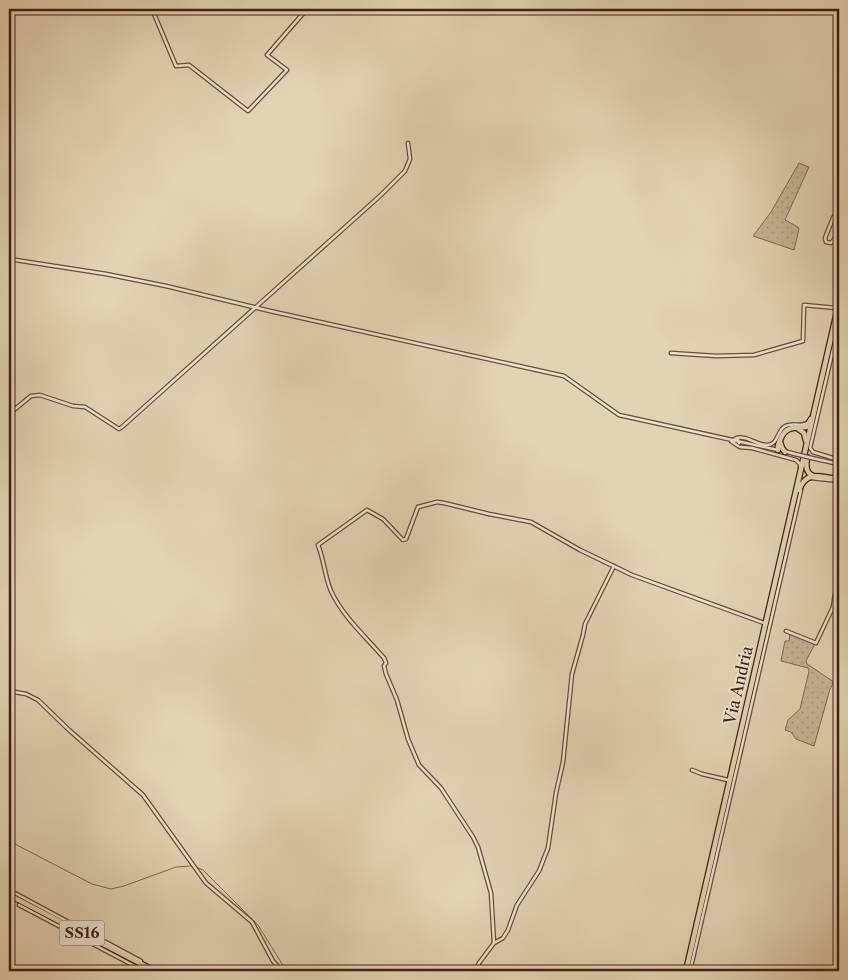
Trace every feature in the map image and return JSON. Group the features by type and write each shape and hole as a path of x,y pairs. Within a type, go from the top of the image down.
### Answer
{"highway":[{"path":"687,971 838,306"},
{"path":"687,971 839,315"},
{"path":"772,449 779,446 785,431 790,428 806,427 816,406"},
{"path":"795,428 804,433 806,449"},
{"path":"779,446 785,452"},
{"path":"807,456 806,468 814,476"},
{"path":"798,493 803,480 808,477 814,476 839,480"},
{"name":"SS16","path":"9,896 150,971"},
{"name":"SS16","path":"9,896 155,971"}],"street":[{"path":"152,9 176,66 189,65 248,111 287,70 267,55 307,9"},
{"path":"9,414 31,396 40,395 73,406 85,407 119,429 381,195 405,171 410,159 408,144"},
{"path":"839,209 825,238 826,242 831,243 834,241 839,222"},
{"path":"9,259 106,274 564,376 619,416 731,440 739,445"},
{"path":"731,440 738,437 769,445 774,442 781,430 786,426 802,426 809,421 838,306 839,293"},
{"path":"671,353 716,356 754,355 802,340 804,305 838,306"},
{"path":"839,324 810,448 813,452 839,462"},
{"path":"738,437 739,445"},
{"path":"739,445 748,440"},
{"path":"744,442 772,449"},
{"name":"Via Andria","path":"687,971 728,780 800,464 796,460 739,445"},
{"path":"785,452 839,462"},
{"name":"Via Andria","path":"687,971 802,485 808,478 839,480"},
{"path":"494,943 490,893 478,847 441,788 419,765 386,674 384,658 361,634 337,602 330,589 323,557 318,545 367,510 383,519 403,540 406,540 418,507 440,502 531,522 614,566 652,583 764,623"},
{"path":"476,971 479,963 494,943 502,938 508,930 515,910 539,871 548,848 556,793 563,762 572,674 584,635 585,624 614,566"},
{"path":"786,631 816,643 833,607 839,568"},
{"path":"9,691 26,694 38,700 69,730 144,795 206,883 252,922 274,961 282,971"},
{"path":"692,770 707,776 728,780"},
{"path":"9,890 160,971"},
{"path":"19,904 144,971"}],"shaded area":[{"path":"799,163 809,167 785,220 799,229 794,250 753,236 771,212"},
{"path":"790,633 815,644 806,661 807,664 834,682 830,689 814,746 796,739 791,732 785,730 788,720 800,709 809,671 808,668 781,661 785,641 789,641"}],"waterway":[{"path":"9,841 92,884 111,889 176,867 192,866"},
{"path":"196,867 203,870 258,925 284,967 289,971"}]}
